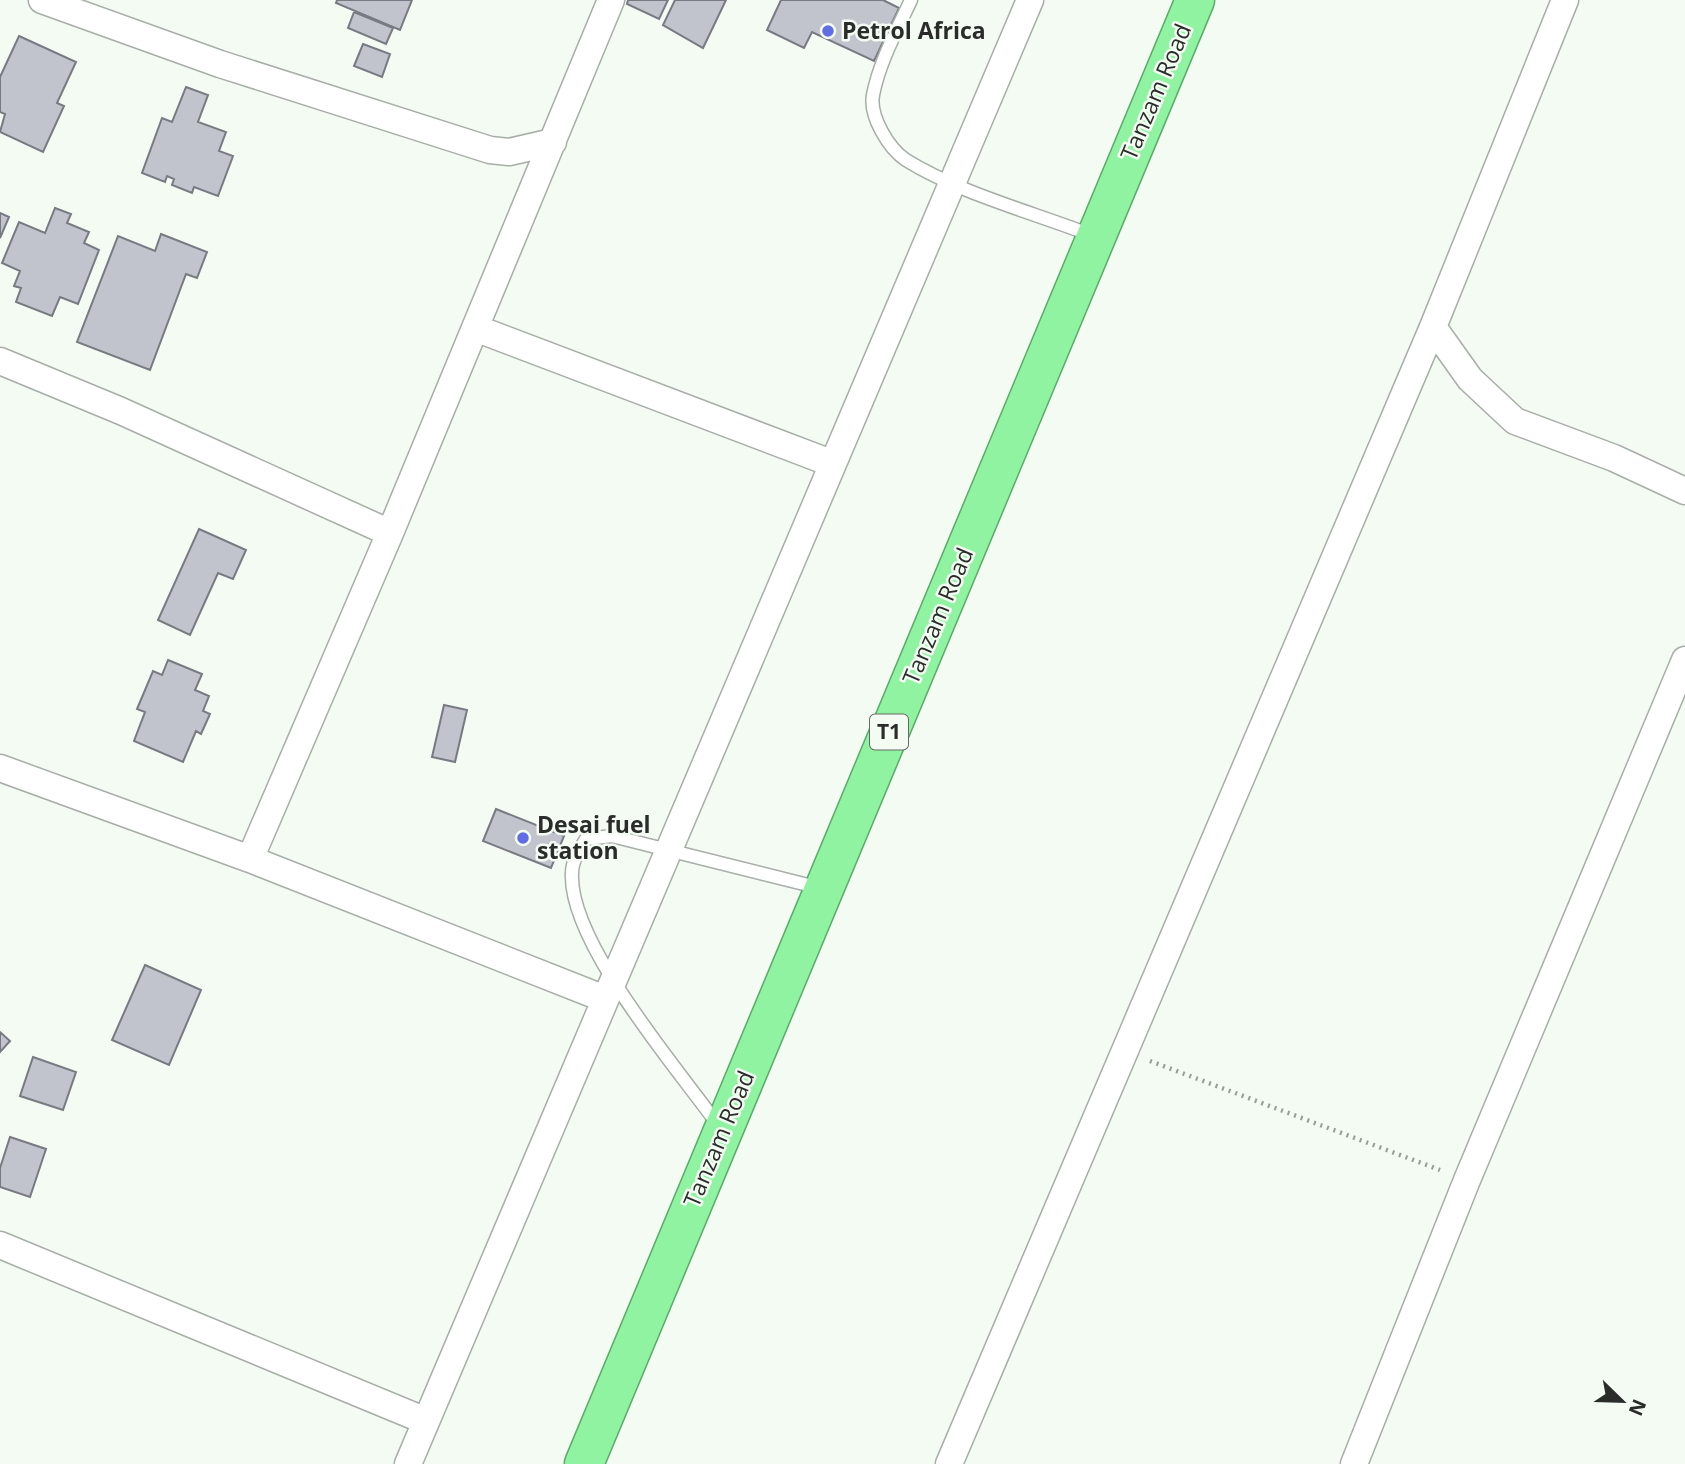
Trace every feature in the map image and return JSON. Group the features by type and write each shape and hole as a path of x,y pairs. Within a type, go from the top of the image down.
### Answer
{"highway":[{"name":"Tanzam Road","path":"584,1464 1195,0"}],"street":[{"path":"42,0 220,64 490,150 509,152 554,142"},
{"path":"250,859 390,533 611,0"},
{"path":"408,1464 831,463 954,183 1030,0"},
{"path":"949,1464 1433,327 1565,0"},
{"path":"1433,327 1470,379 1515,421 1614,458 1685,491"},
{"path":"475,328 831,463"},
{"path":"0,361 121,411 390,533"},
{"path":"1354,1464 1467,1180 1685,660"},
{"path":"0,768 609,989"},
{"path":"0,1245 426,1421"}],"lane":[{"path":"911,0 872,97 875,116 892,147 905,159 954,183 1096,237"},
{"path":"723,1131 609,989 580,917 571,872 577,853 586,839 612,836 824,889"}],"path":[{"path":"1126,1053 1467,1180"}],"building":[{"path":"337,0 412,0 400,30 336,3"},
{"path":"628,0 668,0 659,19 627,4"},
{"path":"675,0 726,0 703,48 663,25"},
{"name":"Petrol Africa","path":"781,0 883,0 899,8 874,61 812,32 804,48 767,30"},
{"path":"354,12 393,28 386,44 348,28"},
{"path":"19,36 76,62 57,103 64,106 43,152 0,132 5,114 0,112 0,77"},
{"path":"363,44 390,54 382,77 354,66"},
{"path":"186,87 208,95 198,122 226,132 219,151 233,156 218,196 194,187 192,193 172,185 174,179 167,176 165,182 142,173 162,118 172,122"},
{"path":"55,208 71,214 67,223 89,232 84,243 99,250 78,304 60,297 52,316 16,302 21,288 14,286 20,271 2,263 19,222 45,233"},
{"path":"0,213 9,217 0,238"},
{"path":"161,234 207,252 197,278 186,274 150,370 77,342 118,236 155,251"},
{"path":"199,529 246,550 233,579 218,573 190,635 158,620"},
{"path":"168,660 202,674 195,690 209,696 203,711 210,714 201,734 196,731 183,762 134,741 145,712 137,709 153,671 162,675"},
{"path":"444,705 467,710 455,762 432,757"},
{"name":"Desai fuel station","path":"496,809 564,836 551,868 483,841"},
{"path":"145,965 201,990 169,1065 112,1040"},
{"path":"0,1032 10,1041 0,1052"},
{"path":"33,1057 76,1072 63,1110 20,1096"},
{"path":"10,1137 46,1149 30,1197 0,1187 0,1168"}],"place":[{"name":"Petrol Africa","path":"828,31"},
{"name":"Desai fuel station","path":"523,838"}]}
